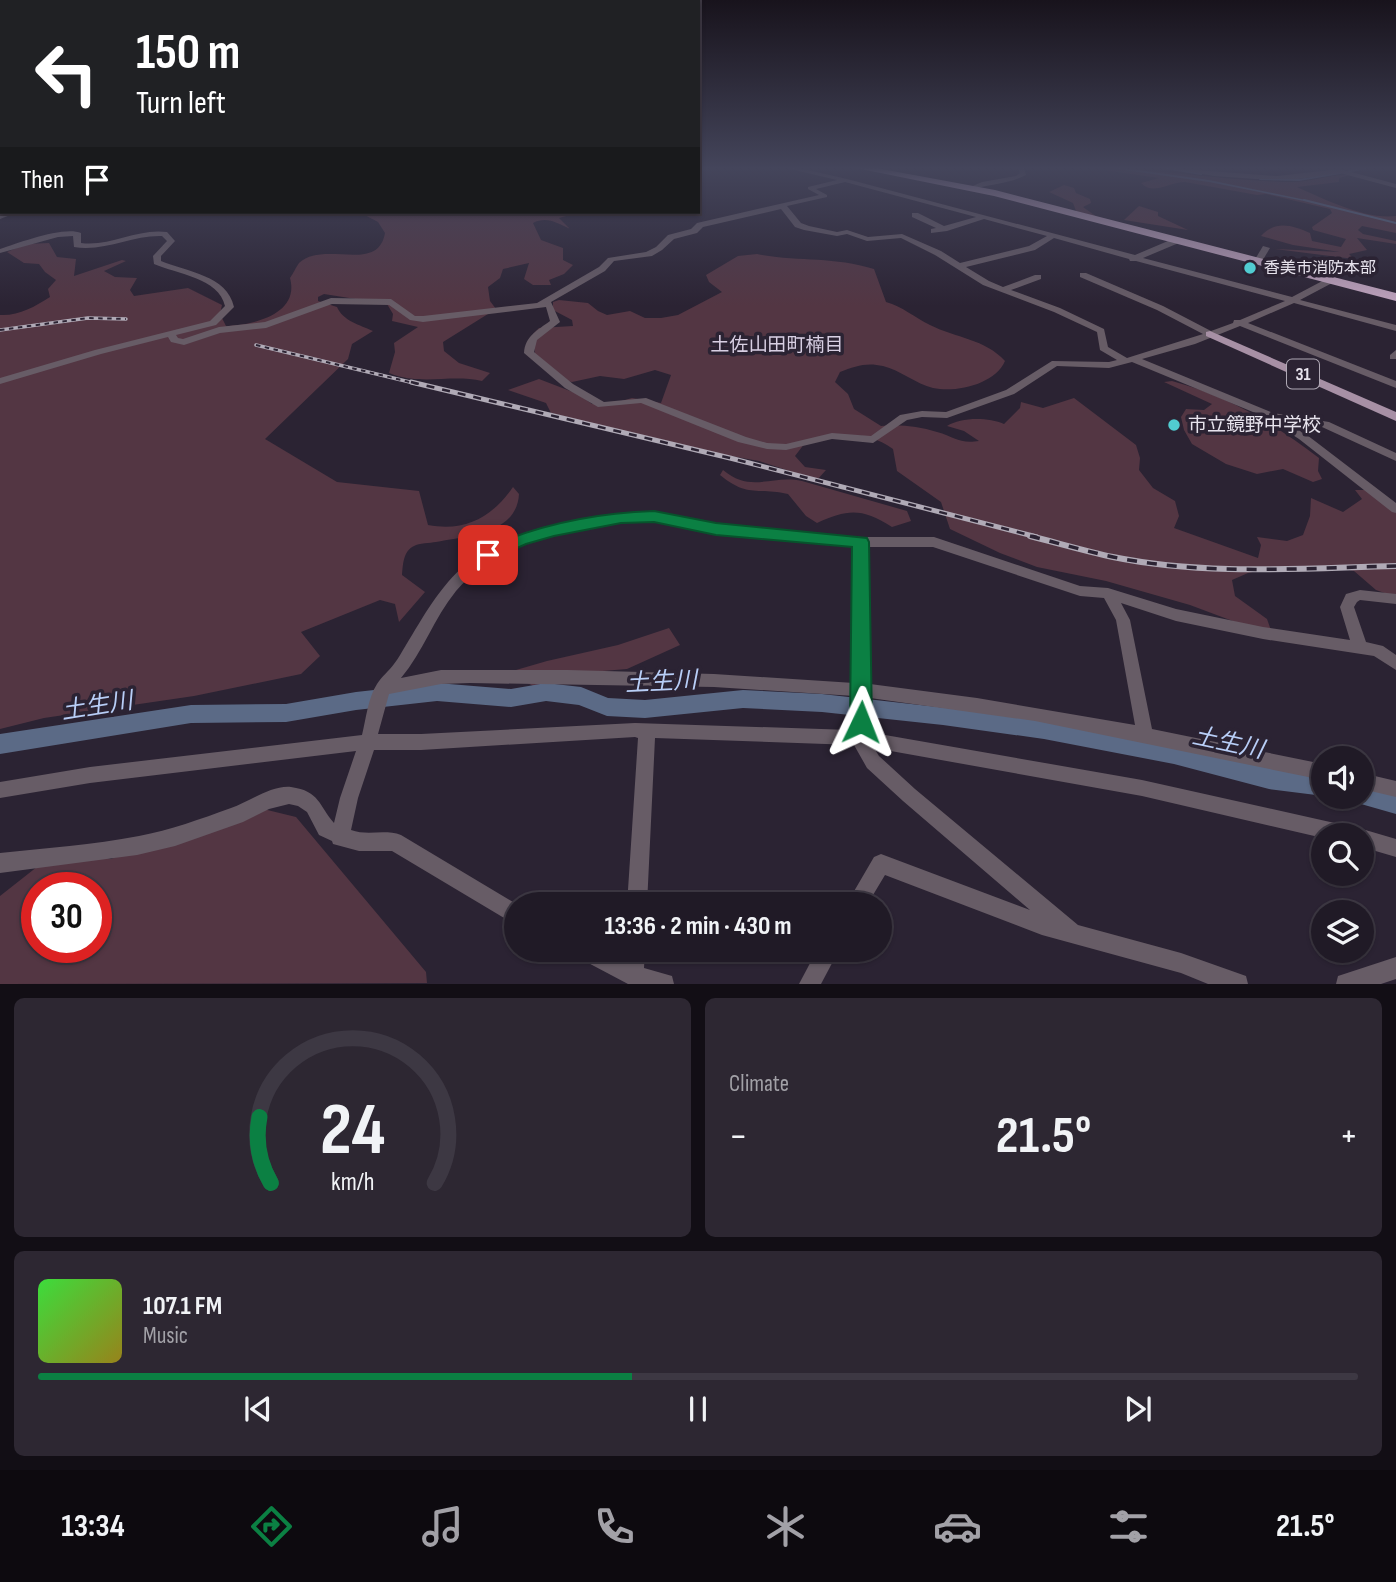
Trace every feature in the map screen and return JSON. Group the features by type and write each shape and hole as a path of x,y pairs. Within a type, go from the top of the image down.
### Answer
{"highway":[{"path":"1074,214 1396,297"}],"main road":[{"name":"31","path":"1210,334 1396,417"}],"street":[{"path":"541,304 602,269 606,262 615,257 647,255 667,244 671,237 694,231 700,225 748,214"},
{"path":"789,214 798,225 807,228 837,234 847,232 867,239 886,236 920,250 928,248 1002,290 1057,310 1101,331 1103,348 1269,415 1303,437 1396,509"},
{"path":"967,214 1396,328"},
{"path":"915,215 944,229"},
{"path":"934,231 982,218"},
{"path":"0,251 71,233 78,233 77,245 81,246 96,246 147,233 164,234 170,238 170,244 157,256 157,262 207,281 225,291 230,300 230,307 213,323 0,381"},
{"path":"960,266 1032,248 1051,237"},
{"path":"1133,259 1178,240"},
{"path":"1258,261 1266,248"},
{"path":"1083,275 1160,307 1210,334"},
{"path":"1002,290 1038,277"},
{"path":"171,334 174,340 184,342 219,330 266,325 331,301 391,302 413,318 423,319 549,304 555,321 532,339 528,344 529,353 569,386 602,405 642,400 741,440 786,447 832,436 873,440 904,417 947,415 1010,392 1055,363 1109,365 1192,342 1291,301 1331,280"},
{"path":"1237,322 1396,385"},
{"path":"1269,415 1325,424 1396,457"},
{"path":"340,837 349,798 383,688 401,667 432,614 452,588 470,568 488,555 520,540 554,530 621,517 654,516 716,529 861,542 934,542 1080,591 1108,593 1176,615 1263,634 1378,650 1396,664"},
{"path":"861,542 860,730 873,762 1072,933"},
{"path":"1108,593 1123,621 1145,736"},
{"path":"1360,647 1347,607 1352,598 1360,595 1396,599"},
{"path":"383,688 441,677 470,676 757,682 862,691 1034,714 1311,770"},
{"path":"0,790 90,775 368,742 421,742 549,733 860,730 1142,788 1311,827"},
{"path":"638,892 647,731"},
{"path":"1374,783 1396,789"},
{"path":"0,863 138,846 175,837 243,813 266,801 289,795 303,799 313,806 326,829 340,837 359,842 394,842 504,908"},
{"path":"1374,842 1396,848"},
{"path":"864,892 881,864 942,889 1072,933 1181,963 1238,984"},
{"path":"608,962 633,975 664,984"},
{"path":"633,975 634,962"},
{"path":"809,984 822,962"},
{"path":"1346,984 1396,968"}],"shaded area":[{"path":"363,214 574,214 559,218 570,229 547,220 533,223 541,240 563,248 563,260 573,265 564,274 549,280 551,285 533,285 524,279 529,263 503,269 500,278 488,287 490,301 496,309 443,342 444,351 459,363 490,373 482,381 412,379 389,373 395,352 394,343 418,327 392,321 393,314 387,304 324,294 318,297 318,301 337,307 348,319 373,331 352,344 348,359 265,439 337,482 419,491 428,525 454,526 477,520 496,507 513,487 519,494 510,518 475,535 419,544 410,548 404,559 402,575 425,592 399,622 395,604 380,600 301,632 320,656 301,674 194,696 44,718 0,729 0,315 20,312 50,297 48,289 56,280 39,264 24,263 7,252 26,244 49,243 57,257 76,259 74,276 126,261 104,271 115,277 137,278 130,290 134,296 188,288 222,305 220,314 226,326 260,320 281,309 288,301 291,291 290,278 299,263 310,257 372,252 380,245 385,233 378,222"},
{"path":"1131,214 1158,214 1188,230 1124,220"},
{"path":"1331,214 1396,216 1396,233 1362,226 1358,230 1363,234 1396,241 1396,244 1357,238 1367,250 1349,254 1354,259 1275,249 1340,252 1293,245 1261,236 1272,228 1284,226 1310,233 1312,241 1341,247 1346,239 1313,230 1312,227"},
{"path":"757,254 844,262 874,269 886,302 924,322 979,343 1005,361 993,376 984,381 953,389 933,388 889,368 872,364 840,372 835,382 848,394 854,409 881,426 916,427 962,441 979,441 964,431 947,426 975,419 1004,424 1020,408 1021,402 1043,408 1074,398 1136,445 1140,458 1139,470 1153,488 1175,501 1179,516 1174,528 1258,558 1261,545 1257,537 1287,541 1303,535 1310,516 1311,498 1343,512 1362,499 1355,490 1371,490 1396,513 1396,597 1376,590 1354,571 1331,566 1308,569 1275,567 1232,580 1235,596 1267,619 1273,636 1190,605 1106,581 1037,567 950,529 941,502 897,471 893,449 871,438 850,435 805,443 795,456 805,467 826,470 817,480 759,461 691,449 551,413 546,403 508,390 539,379 578,394 592,404 611,404 632,398 661,403 671,375 655,370 624,379 600,376 572,382 562,380 535,355 533,334 539,328 573,326 572,320 553,310 553,302 559,300 588,303 607,315 630,311 645,318 678,315 722,292 709,282 706,275 738,256"},
{"path":"1172,381 1212,394 1285,433 1319,458 1318,471 1322,479 1313,482 1283,469 1257,474 1226,464 1192,444 1184,430 1181,417 1186,409 1204,410 1212,404 1164,382"},
{"path":"723,470 743,481 802,481 907,511 911,521 892,527 872,516 846,513 817,523 806,516 788,494 738,487 720,475"},
{"path":"669,628 680,645 627,669 603,671 553,684 533,686 515,676 516,670 618,645"},
{"path":"255,807 296,817 426,972 427,983 0,984 0,896 21,879 21,963 112,963 112,872 30,872 61,848 111,859"}],"waterway":[{"path":"1360,214 1396,223"},
{"name":"土生川","path":"0,744 191,714 286,713 356,701 437,692 511,698 546,692 581,696 607,707 645,709 743,699 822,703 943,716 1044,729 1174,754 1269,778 1311,784"},
{"name":"土生川","path":"1374,797 1396,803"}],"railway":[{"path":"0,330 88,318 126,319"},
{"path":"256,345 418,384"},
{"path":"411,382 730,458 1037,537"},
{"path":"1030,536 1113,557 1183,567 1254,569 1396,566"}],"place":[{"name":"香美市消防本部","path":"1250,268"},
{"name":"市立鏡野中学校","path":"1174,425"}],"district":[{"name":"土佐山田町楠目","path":"777,345"}],"route":[{"path":"488,555 520,540 554,530 621,517 654,516 716,529 861,542 861,722"}]}
